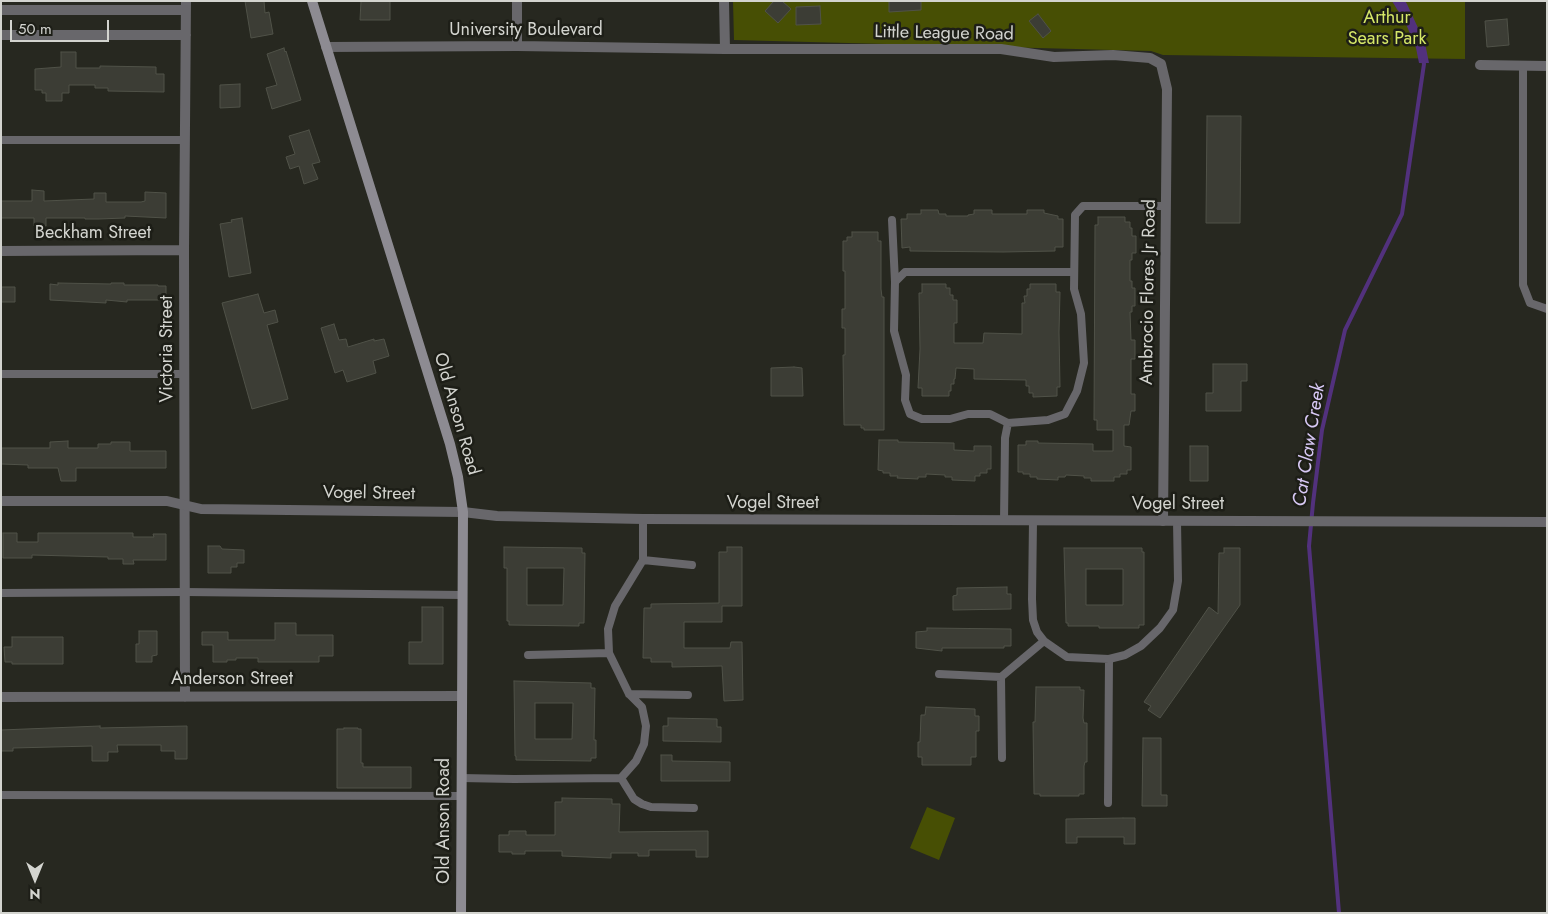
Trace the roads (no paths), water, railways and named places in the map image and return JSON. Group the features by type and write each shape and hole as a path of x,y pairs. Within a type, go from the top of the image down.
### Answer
{"main road":[{"name":"Old Anson Road","path":"312,1 450,444 458,477 463,512 461,913"}],"street":[{"path":"517,1 517,46"},
{"path":"724,1 725,49"},
{"path":"1,10 186,6"},
{"name":"Victoria Street","path":"185,697 184,250 186,6"},
{"path":"1,35 186,35"},
{"name":"University Boulevard","path":"326,47 517,46 725,49"},
{"name":"Little League Road","path":"725,49 1001,49 1054,57 1113,55 1150,58 1161,64"},
{"name":"Ambrocio Flores Jr Road","path":"1161,64 1167,89 1162,521"},
{"path":"1480,65 1547,66"},
{"name":"Beckham Street","path":"1,251 184,250"},
{"name":"Vogel Street","path":"1,501 167,501 201,508 463,512 497,516 643,519 1547,522"},
{"name":"Anderson Street","path":"1,697 462,696"}],"lane":[{"path":"1524,66 1524,285 1530,303 1547,309"},
{"path":"1,140 185,140"},
{"path":"892,220 895,282 894,331 906,375 905,400 910,414 922,419 950,419 968,414 990,414 1008,423 1048,420 1065,414 1077,391 1084,363 1082,314 1074,289 1075,215 1083,206 1166,206"},
{"path":"895,282 905,272 1073,272"},
{"path":"1,374 184,374"},
{"path":"1004,521 1005,438 1008,423"},
{"path":"461,778 621,778 636,762 644,744 646,726 642,708 629,694 609,653 608,630 615,606 643,560 643,519"},
{"path":"1033,521 1034,620 1037,632 1044,641 1066,657 1109,659 1125,656 1141,646 1160,628 1173,610 1178,582 1178,521"},
{"path":"643,560 692,565"},
{"path":"1,593 185,592 463,595"},
{"path":"939,674 1001,677 1044,641"},
{"path":"528,655 609,653"},
{"path":"1108,803 1109,659"},
{"path":"1001,677 1002,758"},
{"path":"629,694 688,695"},
{"path":"621,778 634,799 642,804 651,807 694,808"},
{"path":"1,795 461,796"}],"waterway":[{"name":"Cat Claw Creek","path":"1339,913 1309,546 1313,503 1322,430 1345,330 1402,214 1424,64 1423,60"}],"park label":[{"name":"Arthur Sears Park","path":"1387,29"}]}
